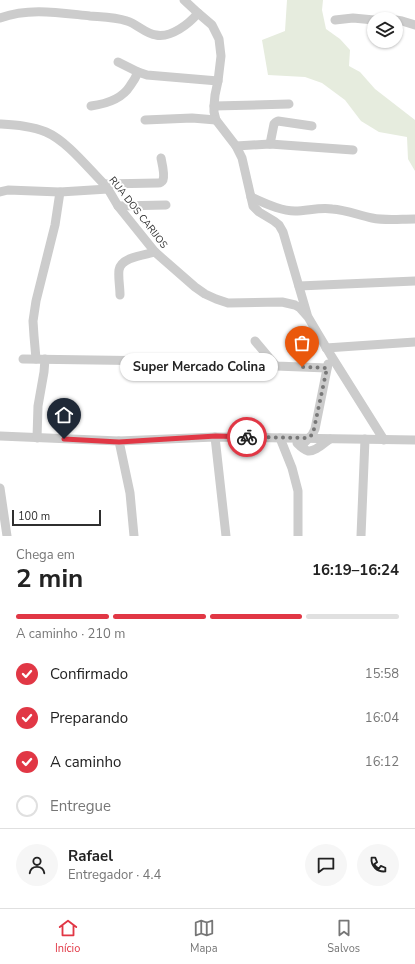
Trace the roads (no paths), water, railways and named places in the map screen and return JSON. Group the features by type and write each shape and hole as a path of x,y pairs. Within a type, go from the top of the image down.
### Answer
{"street":[{"path":"184,0 212,25 219,39 221,56 214,106 216,120 236,146 242,158 253,206 256,210 274,221 283,232 308,317"},
{"path":"0,18 21,12 46,12 115,18 128,21 156,35 164,35 183,27 193,20 198,13"},
{"path":"335,20 352,18 367,19"},
{"path":"403,21 415,25"},
{"path":"118,62 147,75 218,81"},
{"path":"92,106 102,105 119,98 130,87 138,72"},
{"path":"214,106 289,104"},
{"path":"145,120 192,118 216,120"},
{"path":"270,144 274,124 278,121 312,126"},
{"name":"RUA DOS CARIJOS","path":"0,124 45,131 54,136 70,149 106,187 118,206 155,252 205,294 228,303 282,302 295,305 300,308 308,317 384,440"},
{"path":"236,146 270,144 353,150"},
{"path":"0,192 8,190 60,192 106,187 158,184 163,180 164,175 161,158"},
{"path":"37,438 38,406 44,372 34,336 33,321 36,301 55,225 60,192"},
{"path":"251,197 277,208 287,210 296,211 330,208 386,220 415,219"},
{"path":"118,206 166,205"},
{"path":"120,295 121,265 131,258 155,252"},
{"path":"299,286 415,281"},
{"path":"255,341 276,366"},
{"path":"301,446 311,438 314,429 327,368 328,351 415,342"},
{"path":"23,359 236,362 276,366 327,368"},
{"path":"0,436 119,442 216,436 415,440"},
{"path":"216,436 226,536"},
{"path":"285,438 308,451 315,449 330,439"},
{"path":"285,438 298,491 298,536"},
{"path":"311,438 316,442 315,449"},
{"path":"361,536 365,440"},
{"path":"119,442 130,493 134,536"},
{"path":"0,488 7,536"}],"place":[{"name":"Super Mercado Colina","path":"302,367"}]}
